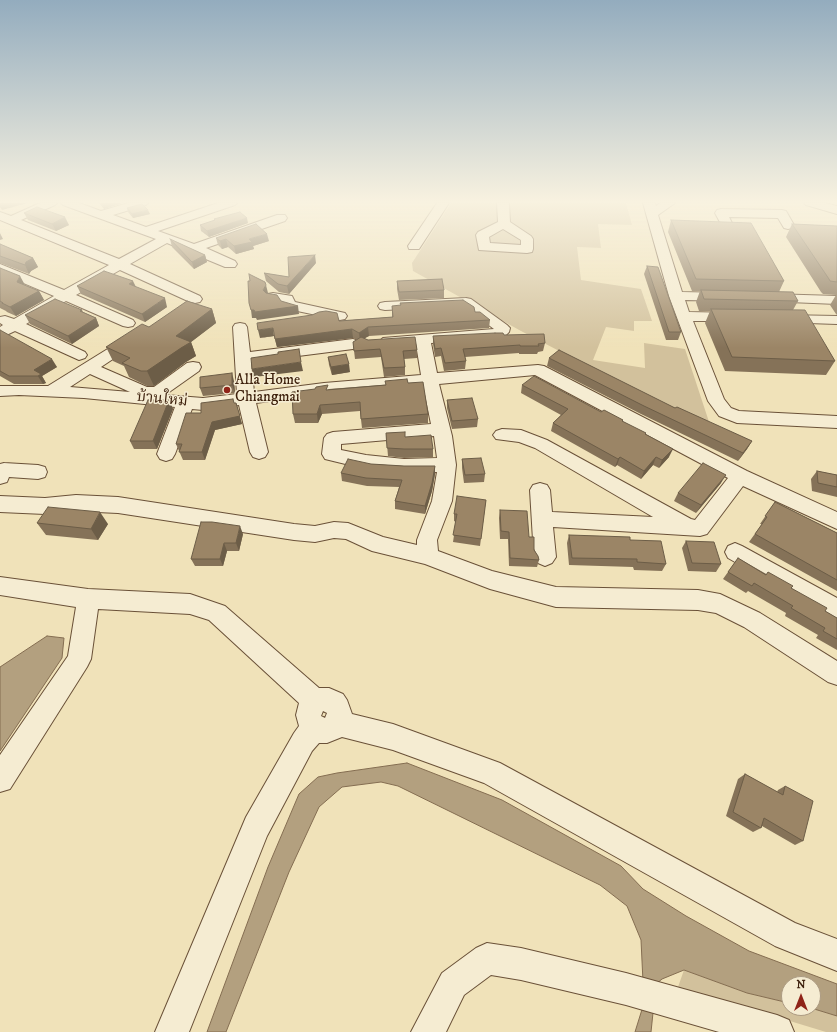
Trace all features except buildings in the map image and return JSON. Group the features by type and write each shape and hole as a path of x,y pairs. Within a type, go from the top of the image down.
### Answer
{"street":[{"path":"85,251 119,264 196,299 183,307"},
{"path":"0,333 142,251"},
{"path":"201,251 230,264"},
{"path":"663,251 676,296 716,401 725,412 737,418 837,422"},
{"path":"0,268 128,323"},
{"path":"676,296 737,297"},
{"path":"273,297 287,299 288,305 340,316"},
{"path":"760,298 837,300"},
{"path":"376,341 495,334 501,332 502,328 466,302 385,306"},
{"path":"291,321 313,318 321,312"},
{"path":"684,316 753,318"},
{"path":"0,318 145,392 158,392 193,367"},
{"path":"768,318 837,320"},
{"path":"241,327 246,398 259,452"},
{"path":"52,391 84,362 145,332"},
{"path":"423,339 447,465 442,501 428,540 428,556"},
{"path":"244,358 353,344"},
{"name":"บ้านใหม่","path":"0,391 52,391 154,398 203,404 324,388 538,370 740,476 808,508"},
{"path":"166,454 186,403"},
{"path":"441,429 333,438 331,454 366,462 404,466 447,465"},
{"path":"502,435 521,436 541,444 690,528"},
{"path":"2,473 38,472"},
{"path":"544,519 700,528 740,476"},
{"path":"540,490 544,519 545,557"},
{"path":"0,504 45,506 76,503 118,505 294,532 315,534 334,530 348,531 379,545 428,556 490,580 556,597 698,600 720,604 752,620 837,674"},
{"path":"808,508 837,515"},
{"path":"808,508 837,521"},
{"path":"735,552 837,609"},
{"path":"0,586 88,599 190,604 217,613 273,662 322,717 393,737 490,772 786,935 837,955"},
{"path":"0,779 78,659 88,599"},
{"path":"172,1032 256,827 303,742 322,717"},
{"path":"428,1032 453,984 487,959 521,964 626,990 777,1032"}],"shaded area":[{"path":"420,251 578,251 581,280 641,289 652,321 634,321 634,331 606,327 593,360 645,368 644,343 685,349 712,431 521,331 413,271 412,263"},
{"path":"47,636 64,638 62,658 0,751 0,667"},
{"path":"407,763 502,800 621,866 643,889 686,916 749,951 816,976 781,976 781,1001 747,993 684,970 662,979 656,984 651,1032 635,1032 644,1003 641,940 627,906 600,885 398,786 381,782 342,787 319,807 289,872 226,1032 207,1032 268,867 299,794 318,777"},
{"path":"684,970 747,993 781,1001 781,1016 821,1016 821,1011 837,1016 837,1032 826,1032 678,987"},
{"path":"821,978 837,984 837,1016 821,1011"}],"place":[{"name":"Alla Home Chiangmai","path":"227,390"}]}
